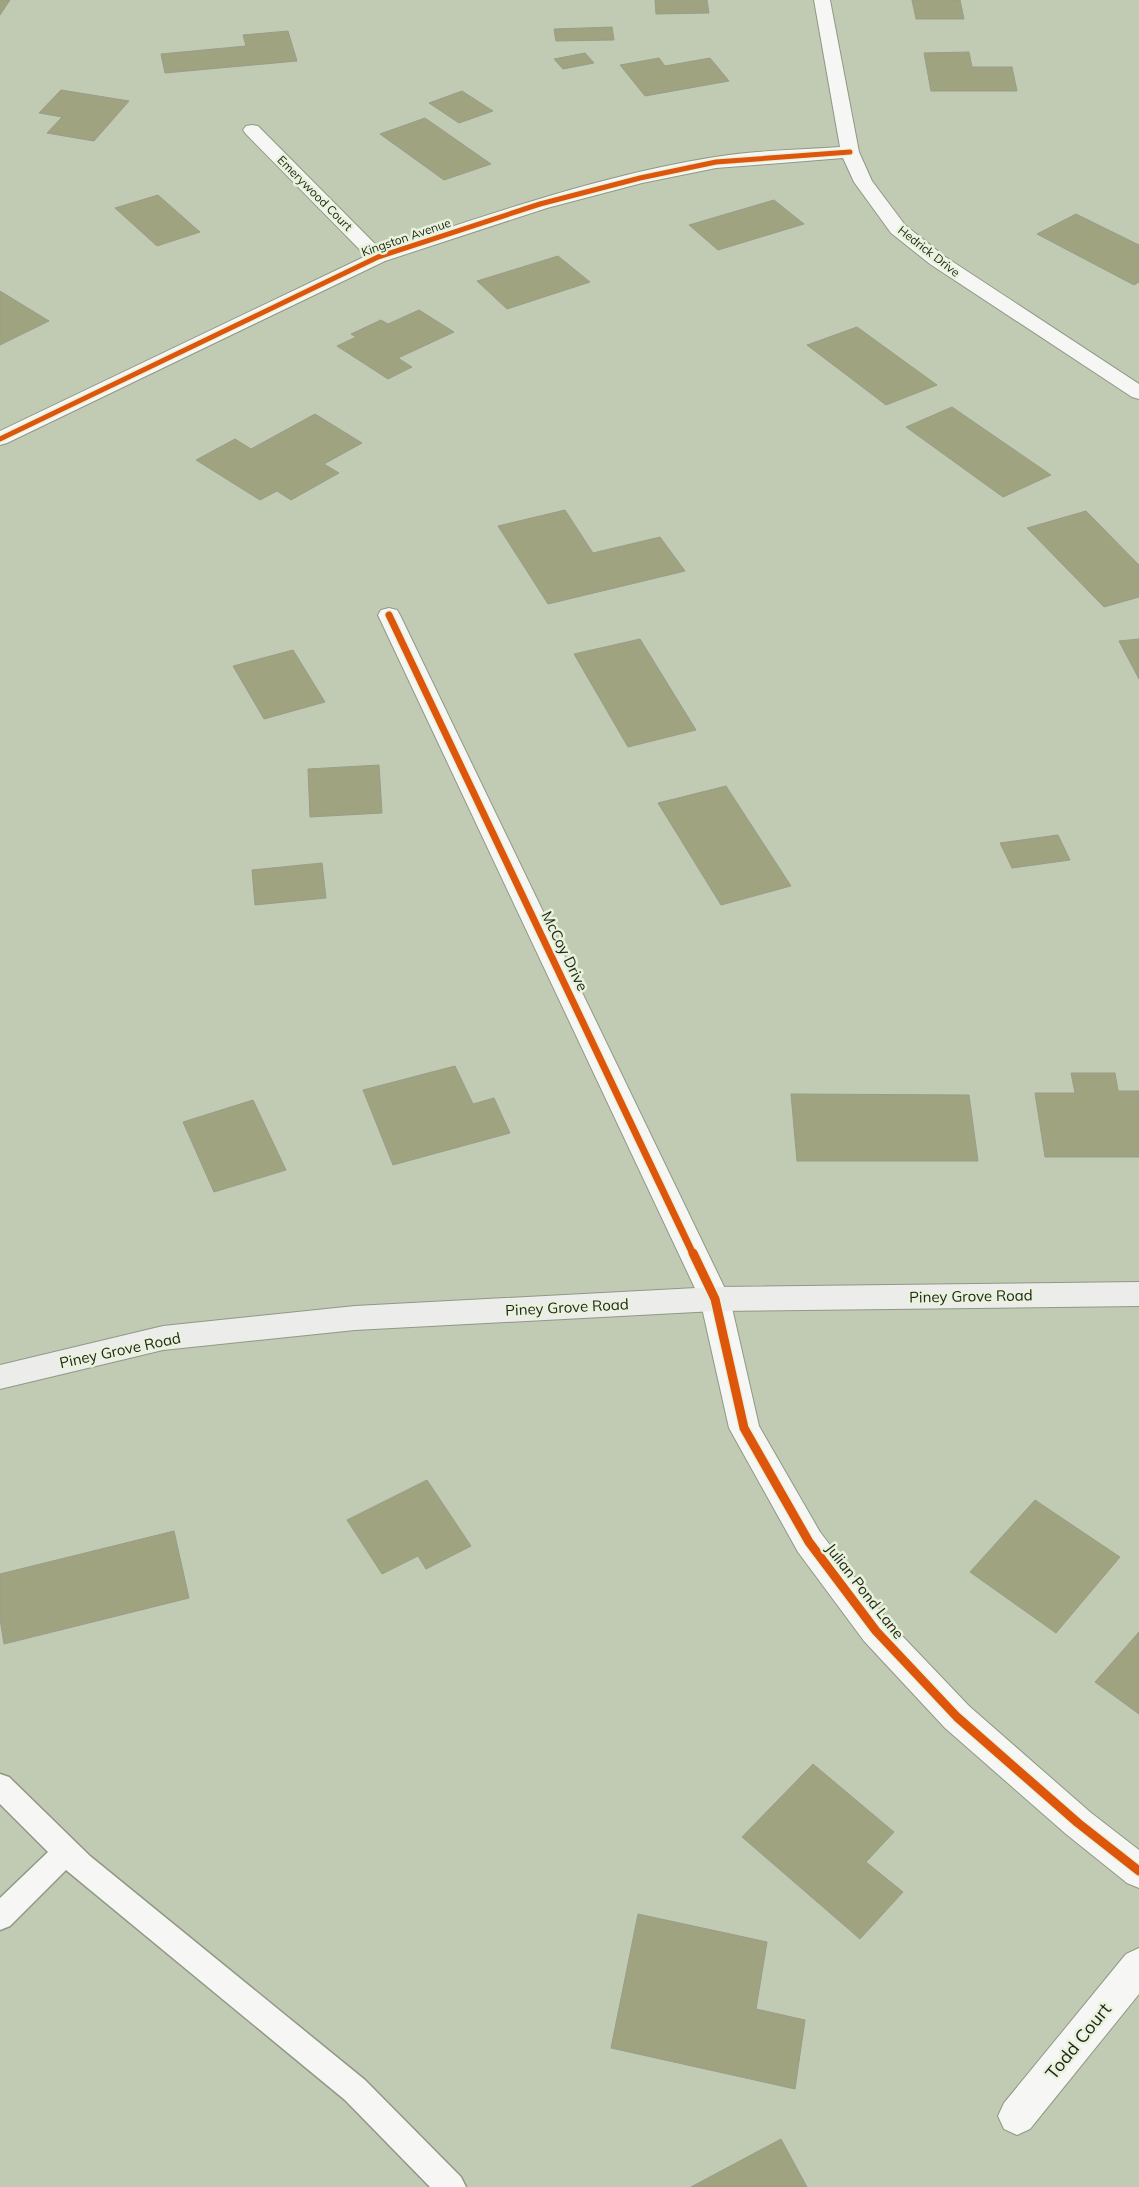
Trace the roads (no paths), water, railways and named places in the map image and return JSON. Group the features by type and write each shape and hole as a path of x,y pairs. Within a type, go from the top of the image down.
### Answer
{"main road":[{"name":"Piney Grove Road","path":"0,1377 163,1338 355,1318 716,1299 1139,1294"}],"street":[{"name":"Hedrick Drive","path":"822,0 850,152 863,182 898,229 937,260 1139,393"},
{"name":"Emerywood Court","path":"252,130 378,257"},
{"name":"Kingston Avenue","path":"0,438 378,257 540,204 640,178 716,162 850,152"},
{"name":"McCoy Drive","path":"389,615 716,1299"},
{"name":"Julian Pond Lane","path":"716,1299 744,1428 809,1542 876,1631 957,1717 1078,1824 1139,1872"},
{"name":"Todd Court","path":"1016,2116 1139,1966"}],"lane":[{"path":"0,1786 80,1865 355,2090 451,2187"},
{"path":"0,1917 66,1852"}]}
